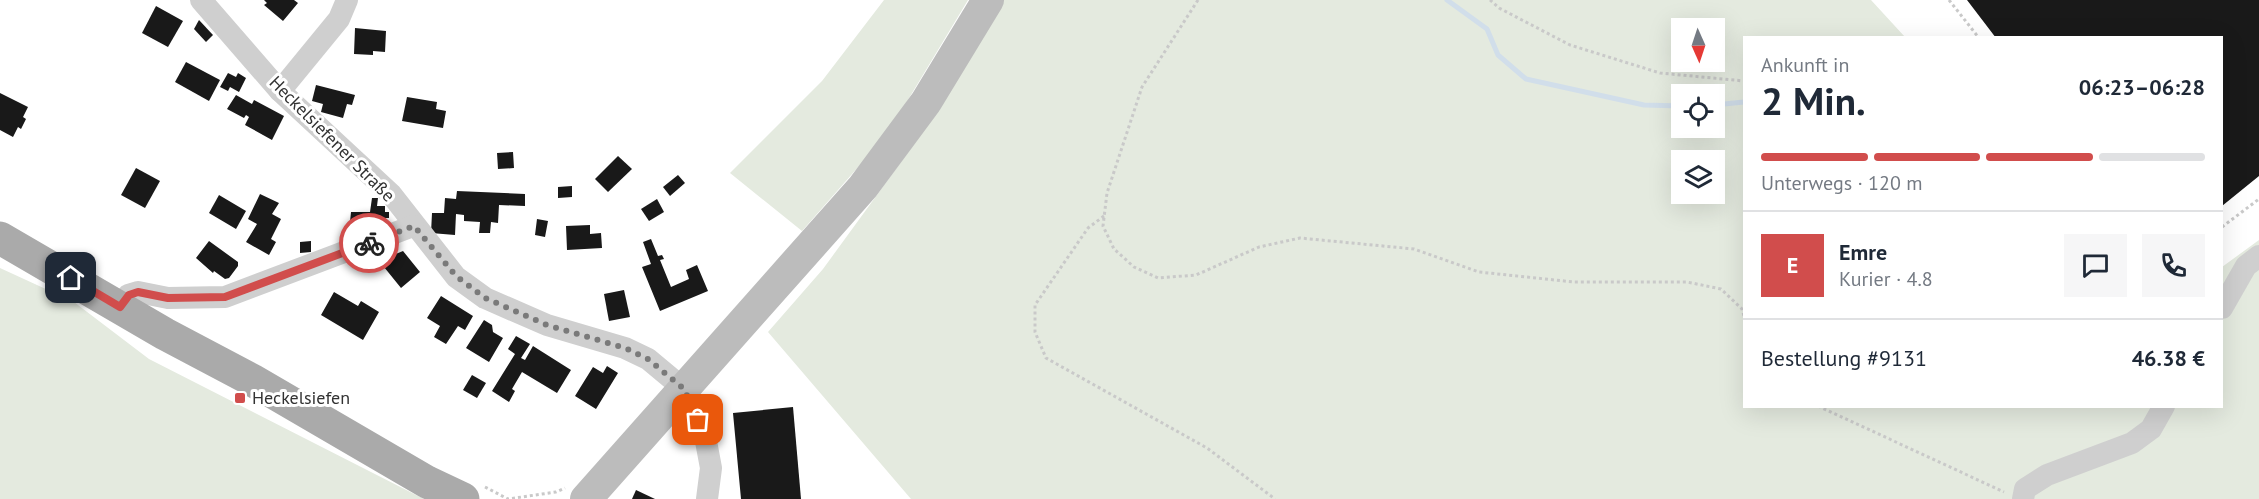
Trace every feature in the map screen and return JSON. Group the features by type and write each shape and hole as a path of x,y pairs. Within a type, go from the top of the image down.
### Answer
{"main road":[{"path":"586,499 864,187 926,102 988,0"},
{"path":"0,238 427,482 463,499"}],"street":[{"name":"Heckelsiefener Straße","path":"201,0 280,91 390,194 456,276 485,298 547,325 625,348 648,359 684,389"},
{"path":"280,91 339,18 347,0"},
{"path":"120,307 129,295 138,292 168,298 225,297 414,226"},
{"path":"2223,306 2246,266 2259,256"},
{"path":"684,389 705,436 711,468 707,499"},
{"path":"2016,497 2047,475 2132,443 2151,429 2163,408"}],"path":[{"path":"1198,0 1142,87 1107,194 1103,226 1114,249 1134,267 1158,278 1196,275 1259,247 1300,238 1414,249 1479,272 1574,282 1687,282 1720,289 1743,312"},
{"path":"1490,0 1499,8 1570,45 1660,73 1743,81"},
{"path":"1949,0 1976,36"},
{"path":"2223,226 2259,199"},
{"path":"1104,216 1088,228 1035,305 1035,332 1046,358 1207,448 1275,499"},
{"path":"1822,408 2016,497"}],"shaded area":[{"path":"884,0 968,0 888,133 802,231 730,173 822,81"},
{"path":"997,0 1871,0 1904,36 1743,36 1743,408 2223,408 2223,266 2259,240 2259,499 911,499 768,332 823,269 917,140"},
{"path":"0,268 74,302 149,359 424,499 0,499"}],"building":[{"path":"264,0 294,0 298,3 283,21 264,5 267,3"},
{"path":"1967,0 2259,0 2259,176 2223,205 2223,36 1994,36"},
{"path":"156,6 183,21 168,47 142,33"},
{"path":"199,20 213,35 206,42 194,29"},
{"path":"355,28 386,31 385,52 373,51 373,55 354,54"},
{"path":"186,62 220,80 209,101 175,82"},
{"path":"228,73 236,77 238,73 246,78 239,92 230,87 228,91 220,87"},
{"path":"316,85 355,95 352,105 347,104 343,118 321,112 323,104 312,101"},
{"path":"0,93 28,107 21,129 18,127 13,137 0,130"},
{"path":"236,95 252,104 254,100 284,116 272,140 245,125 249,117 246,115 244,118 227,109"},
{"path":"407,97 437,102 436,109 446,111 443,128 402,121"},
{"path":"513,152 514,168 498,169 497,153"},
{"path":"618,156 632,169 608,192 595,179"},
{"path":"136,168 160,181 145,208 121,195"},
{"path":"678,175 685,183 670,196 663,187"},
{"path":"572,186 572,197 558,198 558,187"},
{"path":"457,191 525,194 525,206 499,205 498,223 491,222 490,233 479,233 480,222 464,221 464,215 456,214 455,235 431,233 432,213 444,213 445,198 456,199"},
{"path":"260,194 279,203 272,214 281,219 271,239 276,242 269,255 246,242 257,224 248,219"},
{"path":"219,195 246,211 236,229 209,213"},
{"path":"372,198 378,198 377,206 385,206 385,212 389,212 389,218 385,218 384,223 350,222 351,212 370,212"},
{"path":"657,199 664,212 649,221 641,209"},
{"path":"537,219 548,221 545,237 535,235"},
{"path":"590,225 590,234 601,233 602,248 567,250 566,226"},
{"path":"651,239 658,256 662,255 664,259 660,260 671,287 689,279 686,270 697,265 708,291 660,311 642,267 651,264 643,242"},
{"path":"209,241 238,262 238,266 229,278 225,279 214,271 213,273 196,258"},
{"path":"311,241 311,252 300,253 300,242"},
{"path":"403,251 420,272 401,288 384,267 391,261 391,256"},
{"path":"624,290 630,317 609,321 604,294"},
{"path":"334,292 358,306 361,301 379,312 363,340 321,315"},
{"path":"441,296 473,316 465,330 458,326 446,344 434,337 440,326 427,318"},
{"path":"484,320 492,325 493,332 503,338 489,362 466,348"},
{"path":"516,336 530,344 521,358 525,360 533,346 571,370 557,393 522,372 512,389 515,391 509,402 492,391 515,354 508,349"},
{"path":"607,366 618,373 596,409 575,396 593,367 603,373"},
{"path":"472,375 486,383 477,398 463,390"},
{"path":"793,407 801,499 741,499 733,413"},
{"path":"636,490 655,499 632,499"}],"waterway":[{"path":"1447,0 1487,29 1498,55 1526,79 1644,105 1671,106"},
{"path":"1725,104 1743,102"}],"way so far":[{"path":"369,243 414,226 456,276 485,298 547,325 625,348 648,359 684,389 698,420"}],"place":[{"name":"Heckelsiefen","path":"240,398"}],"route":[{"path":"71,278 120,307 129,295 138,292 168,298 225,297 369,243"}]}
